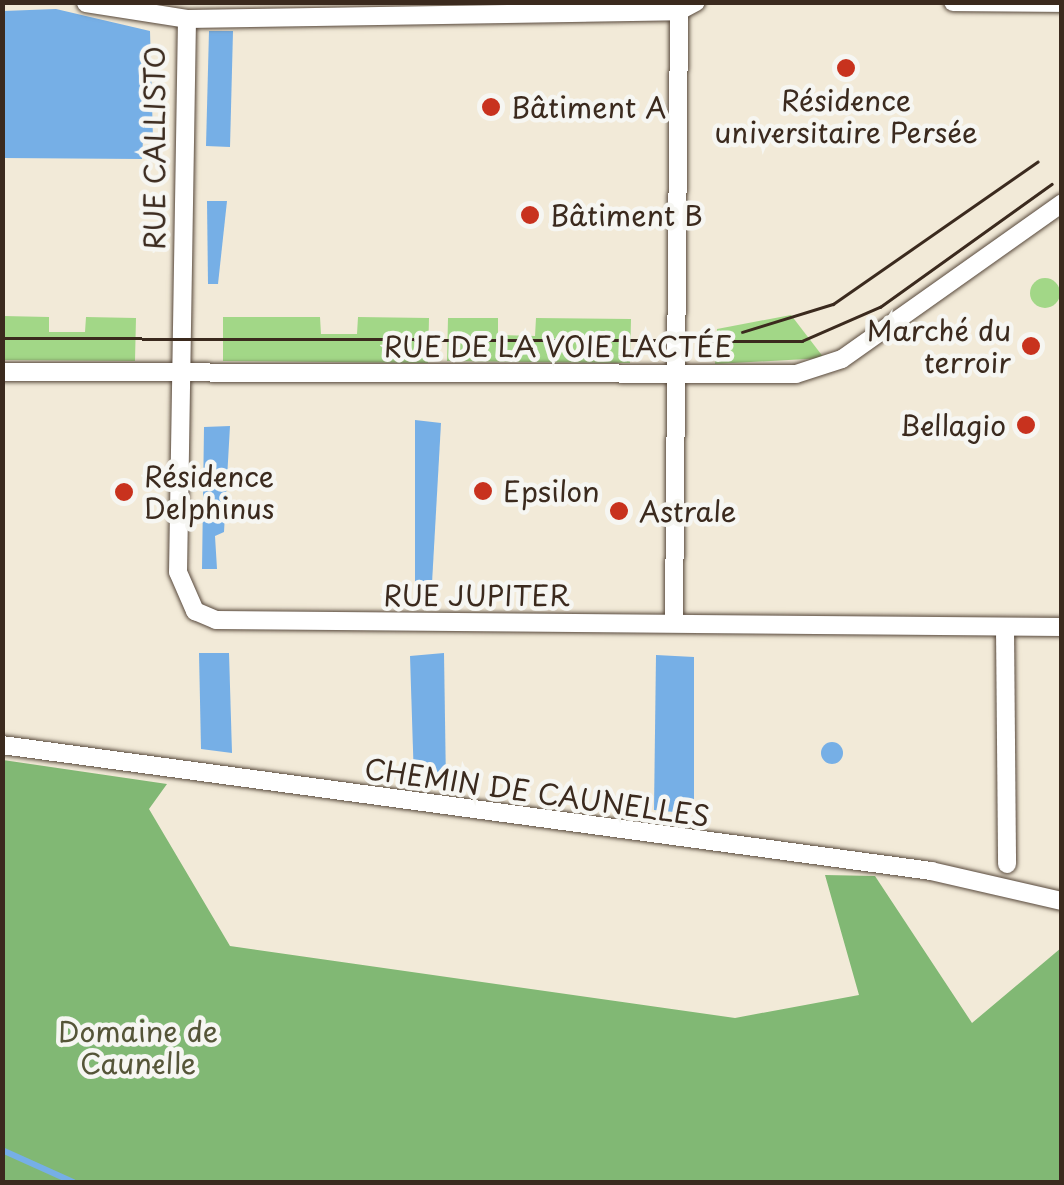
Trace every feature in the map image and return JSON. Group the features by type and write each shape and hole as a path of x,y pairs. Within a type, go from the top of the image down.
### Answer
{"street":[{"path":"953,2 1062,3"},
{"path":"86,4 186,19"},
{"path":"674,622 676,375 687,7"},
{"name":"RUE CALLISTO","path":"179,370 186,19 687,7"},
{"name":"RUE DE LA VOIE LACTÉE","path":"2,372 676,375 820,369 1062,204"},
{"name":"RUE JUPITER","path":"179,370 178,572 195,611 216,620 1062,626"},
{"path":"1006,628 1007,864"},
{"name":"CHEMIN DE CAUNELLES","path":"2,746 931,872 1062,901"}],"green space":[{"path":"1045,278 1056,282 1060,293 1056,304 1045,308 1034,304 1030,293 1034,282"},
{"path":"791,315 824,358 715,364 717,329"},
{"path":"3,316 49,317 49,332 85,332 86,317 136,318 135,361 3,360"},
{"path":"223,317 320,317 321,334 357,334 358,317 429,318 428,363 223,361"},
{"path":"448,318 498,318 498,335 535,336 536,318 631,319 630,363 447,361"},
{"name":"Domaine de Caunelle","path":"3,760 167,784 149,809 230,946 735,1018 859,995 825,875 875,876 972,1023 1061,948 1061,1182 3,1182"}],"water":[{"path":"56,9 150,31 153,139 143,140 142,159 3,158 3,11"},
{"path":"209,31 233,31 230,147 206,146"},
{"path":"207,201 227,201 218,284 208,284"},
{"path":"415,420 441,423 432,583 415,585"},
{"path":"230,426 224,532 215,536 217,569 202,569 204,427"},
{"path":"199,653 229,653 232,753 201,749"},
{"path":"444,653 446,785 414,781 410,656"},
{"path":"656,655 694,657 694,814 654,810"},
{"path":"832,742 840,745 840,761 832,764 824,761 821,753 824,745"}],"waterway":[{"path":"2,1150 73,1182"}],"tram line":[{"path":"742,332 833,304 1037,162"},
{"path":"2,338 802,341 880,307 1052,184"}],"place":[{"name":"Résidence universitaire Persée","path":"846,68"},
{"name":"Bâtiment A","path":"491,107"},
{"name":"Bâtiment B","path":"530,215"},
{"name":"Marché du terroir","path":"1031,346"},
{"name":"Bellagio","path":"1026,425"},
{"name":"Epsilon","path":"483,491"},
{"name":"Résidence Delphinus","path":"124,492"},
{"name":"Astrale","path":"619,511"}]}
